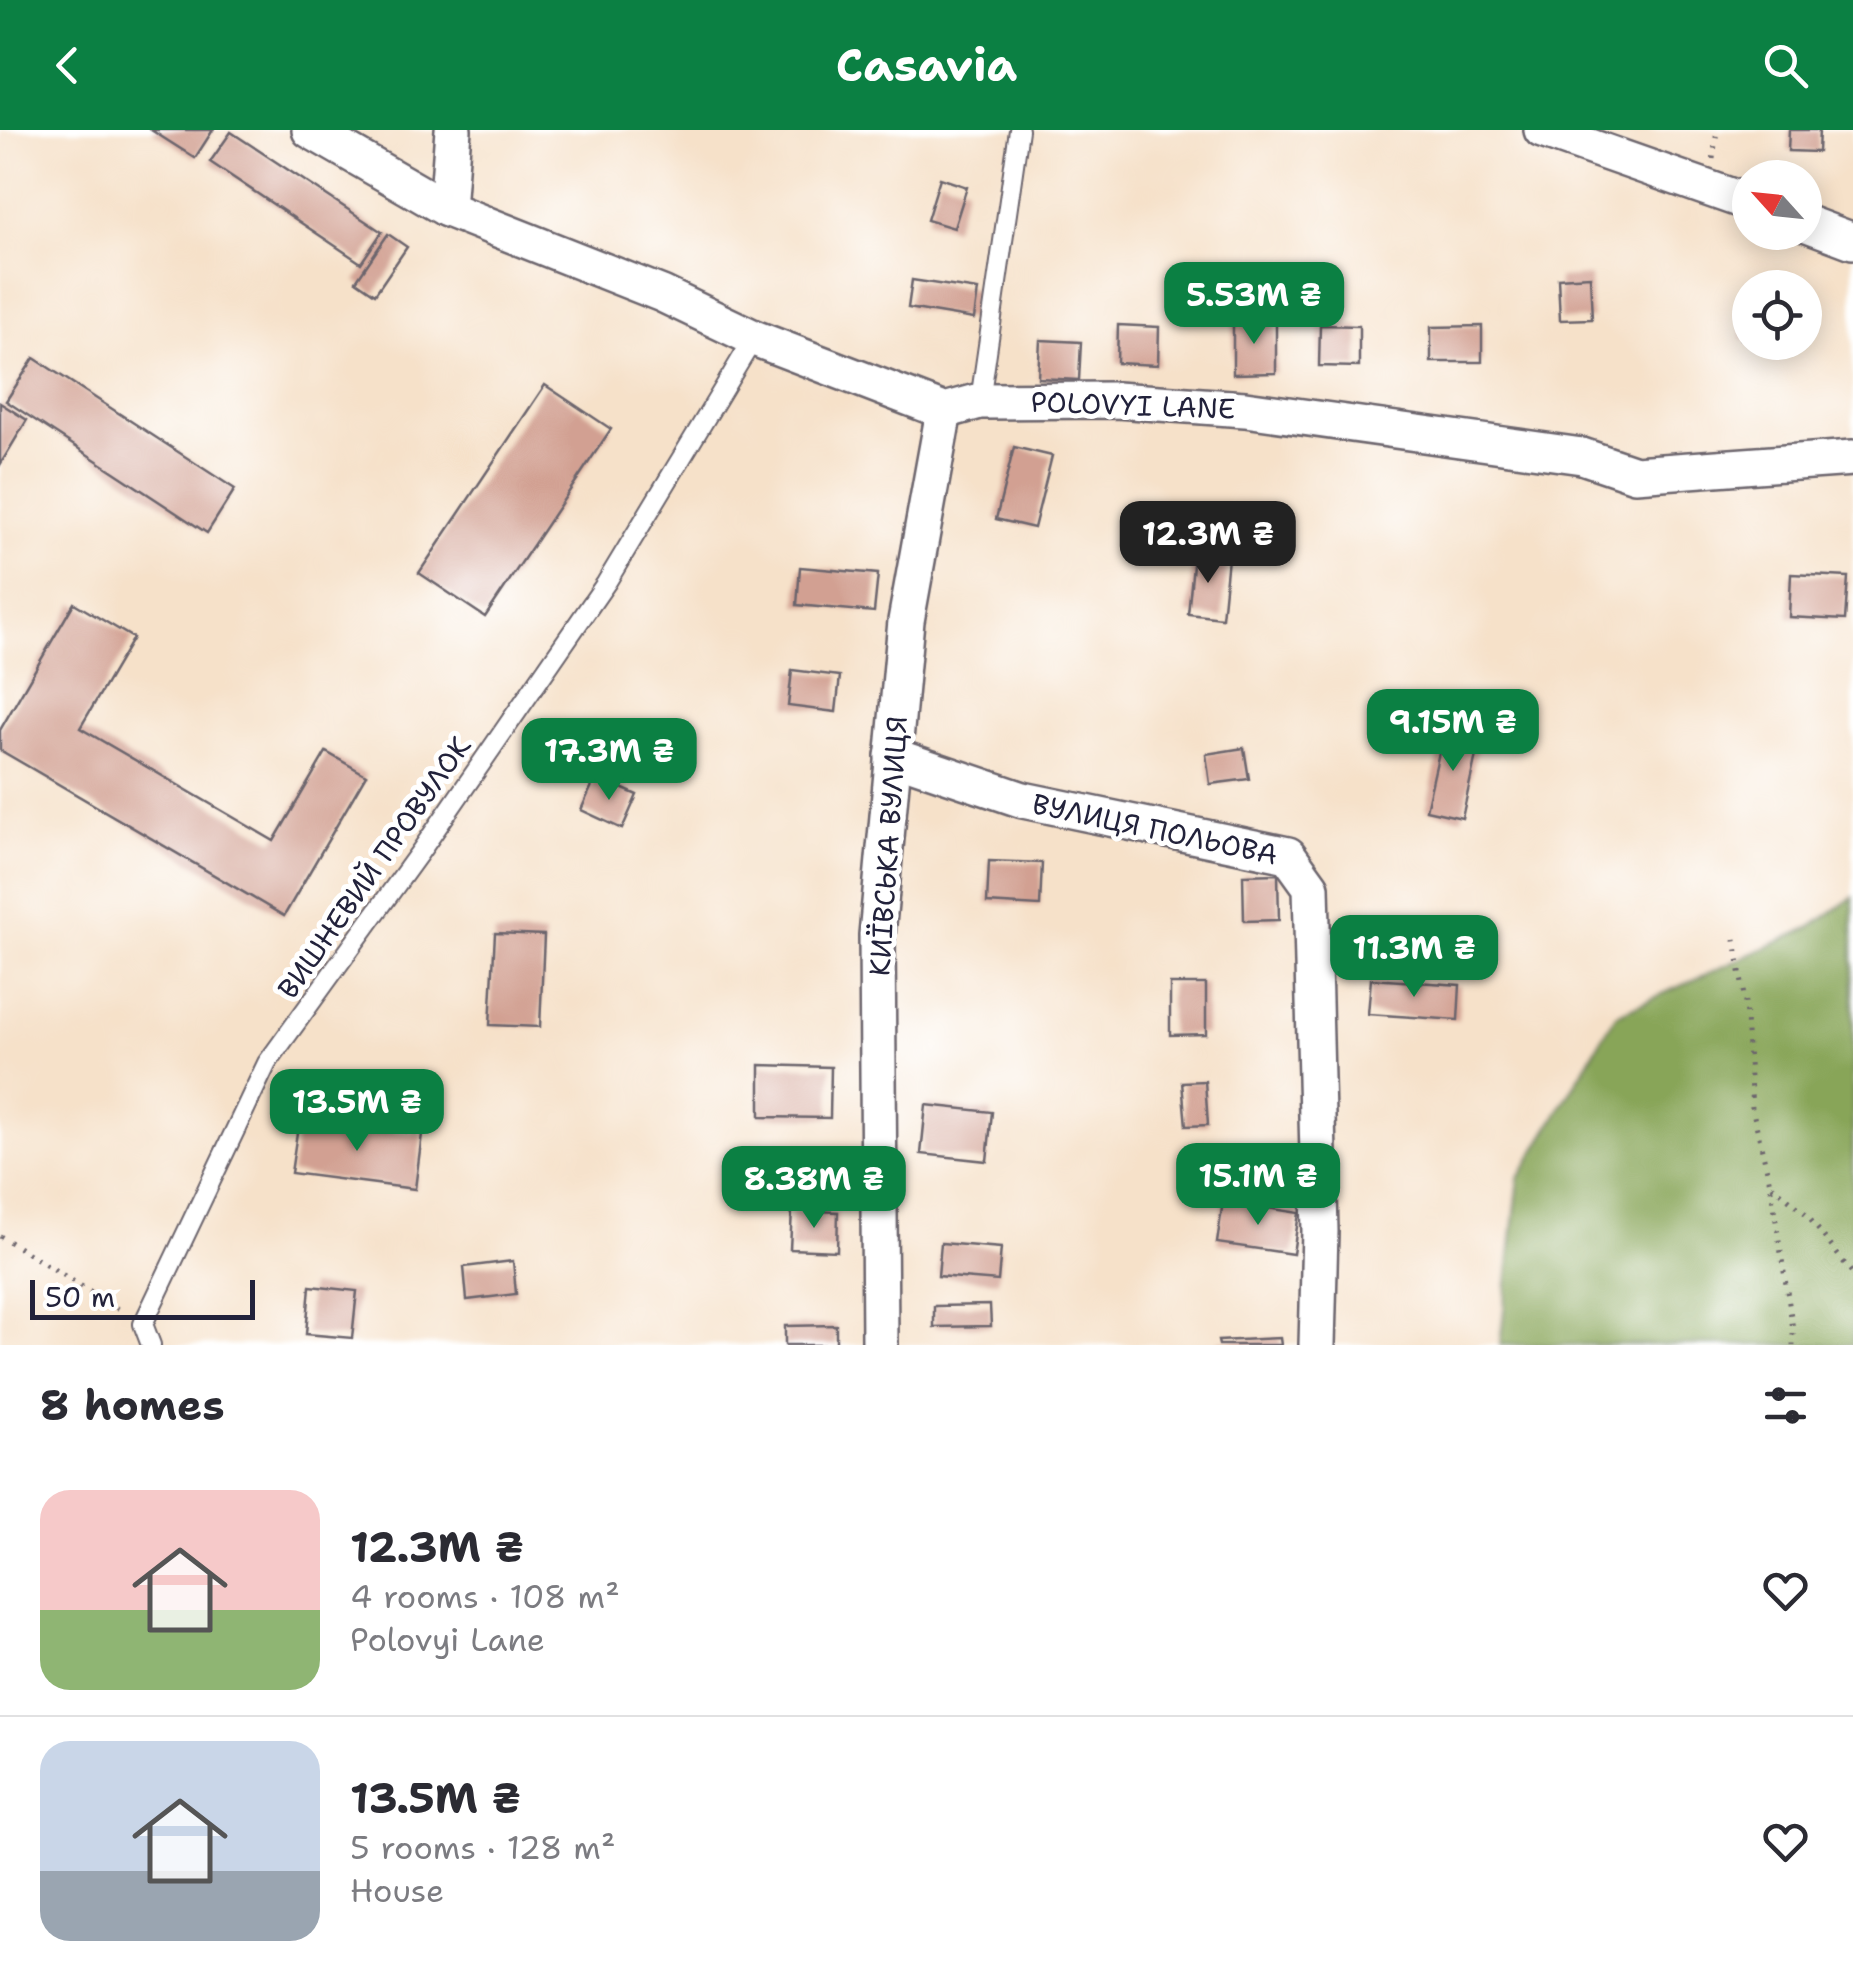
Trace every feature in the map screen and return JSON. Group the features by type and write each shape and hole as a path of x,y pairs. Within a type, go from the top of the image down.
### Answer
{"street":[{"path":"310,130 447,209 662,294 754,338 944,411"},
{"path":"447,209 453,130"},
{"path":"1542,130 1732,197"},
{"path":"1822,229 1853,241"},
{"name":"POLOVYI LANE","path":"944,411 980,401 1116,400 1245,409 1582,456 1635,474 1853,458"},
{"name":"КИЇВСЬКА ВУЛИЦЯ","path":"880,1345 876,935 906,621 944,411"},
{"name":"ВУЛИЦЯ ПОЛЬОВА","path":"894,756 1022,800 1288,855 1300,871 1311,887 1320,1231 1317,1345"}],"lane":[{"path":"980,401 1020,130"},
{"name":"ВИШНЕВИЙ ПРОВУЛОК","path":"143,1324 267,1064 606,583 754,338"},
{"path":"143,1324 151,1345"}],"path":[{"path":"1735,940 1745,1004 1752,1108 1770,1183 1793,1345"},
{"path":"1770,1183 1806,1214 1853,1274"},
{"path":"0,1236 143,1324"}],"green space":[{"path":"1853,897 1853,1345 1500,1345 1519,1178 1616,1015 1811,927"}],"building":[{"path":"151,130 213,130 195,158"},
{"path":"1789,130 1819,130 1818,152 1788,151"},
{"path":"231,132 382,232 361,263 210,162"},
{"path":"940,178 967,187 954,228 927,220"},
{"path":"388,234 407,247 375,294 356,281"},
{"path":"1590,276 1592,319 1560,320 1558,278"},
{"path":"912,280 978,290 974,319 908,308"},
{"path":"1233,320 1276,320 1276,373 1233,374"},
{"path":"1118,325 1159,327 1158,365 1117,363"},
{"path":"1320,325 1359,326 1359,367 1319,366"},
{"path":"1482,326 1482,362 1431,362 1431,327"},
{"path":"1040,340 1081,342 1079,380 1038,378"},
{"path":"34,358 235,489 207,533 6,401"},
{"path":"545,385 611,429 485,617 419,573"},
{"path":"0,403 27,420 0,465"},
{"path":"1014,447 1052,456 1034,528 996,519"},
{"path":"1194,555 1228,558 1222,618 1188,614"},
{"path":"800,567 878,574 874,612 797,605"},
{"path":"1791,574 1848,577 1845,620 1789,617"},
{"path":"74,603 133,638 80,728 274,841 326,752 366,775 284,916 0,750 0,730"},
{"path":"792,670 840,676 836,712 788,706"},
{"path":"1444,730 1480,737 1462,818 1426,810"},
{"path":"1244,748 1249,779 1210,784 1206,754"},
{"path":"596,777 637,795 622,829 581,810"},
{"path":"989,861 1042,863 1040,906 987,903"},
{"path":"1278,874 1279,920 1244,921 1243,875"},
{"path":"495,933 544,935 540,1027 490,1025"},
{"path":"1371,979 1460,985 1458,1020 1368,1014"},
{"path":"1170,984 1206,984 1206,1034 1170,1035"},
{"path":"760,1065 831,1067 830,1118 760,1117"},
{"path":"1205,1081 1208,1125 1186,1126 1182,1082"},
{"path":"926,1105 992,1112 987,1161 921,1154"},
{"path":"299,1119 422,1134 415,1189 291,1173"},
{"path":"1223,1201 1299,1213 1293,1254 1217,1243"},
{"path":"792,1210 838,1212 837,1251 790,1249"},
{"path":"941,1243 1001,1248 998,1281 938,1276"},
{"path":"513,1261 516,1294 467,1300 464,1267"},
{"path":"310,1286 357,1291 352,1338 306,1334"},
{"path":"990,1305 991,1326 934,1327 934,1306"},
{"path":"836,1325 836,1345 785,1345 785,1326"},
{"path":"1280,1338 1281,1345 1219,1345 1218,1341"}]}
